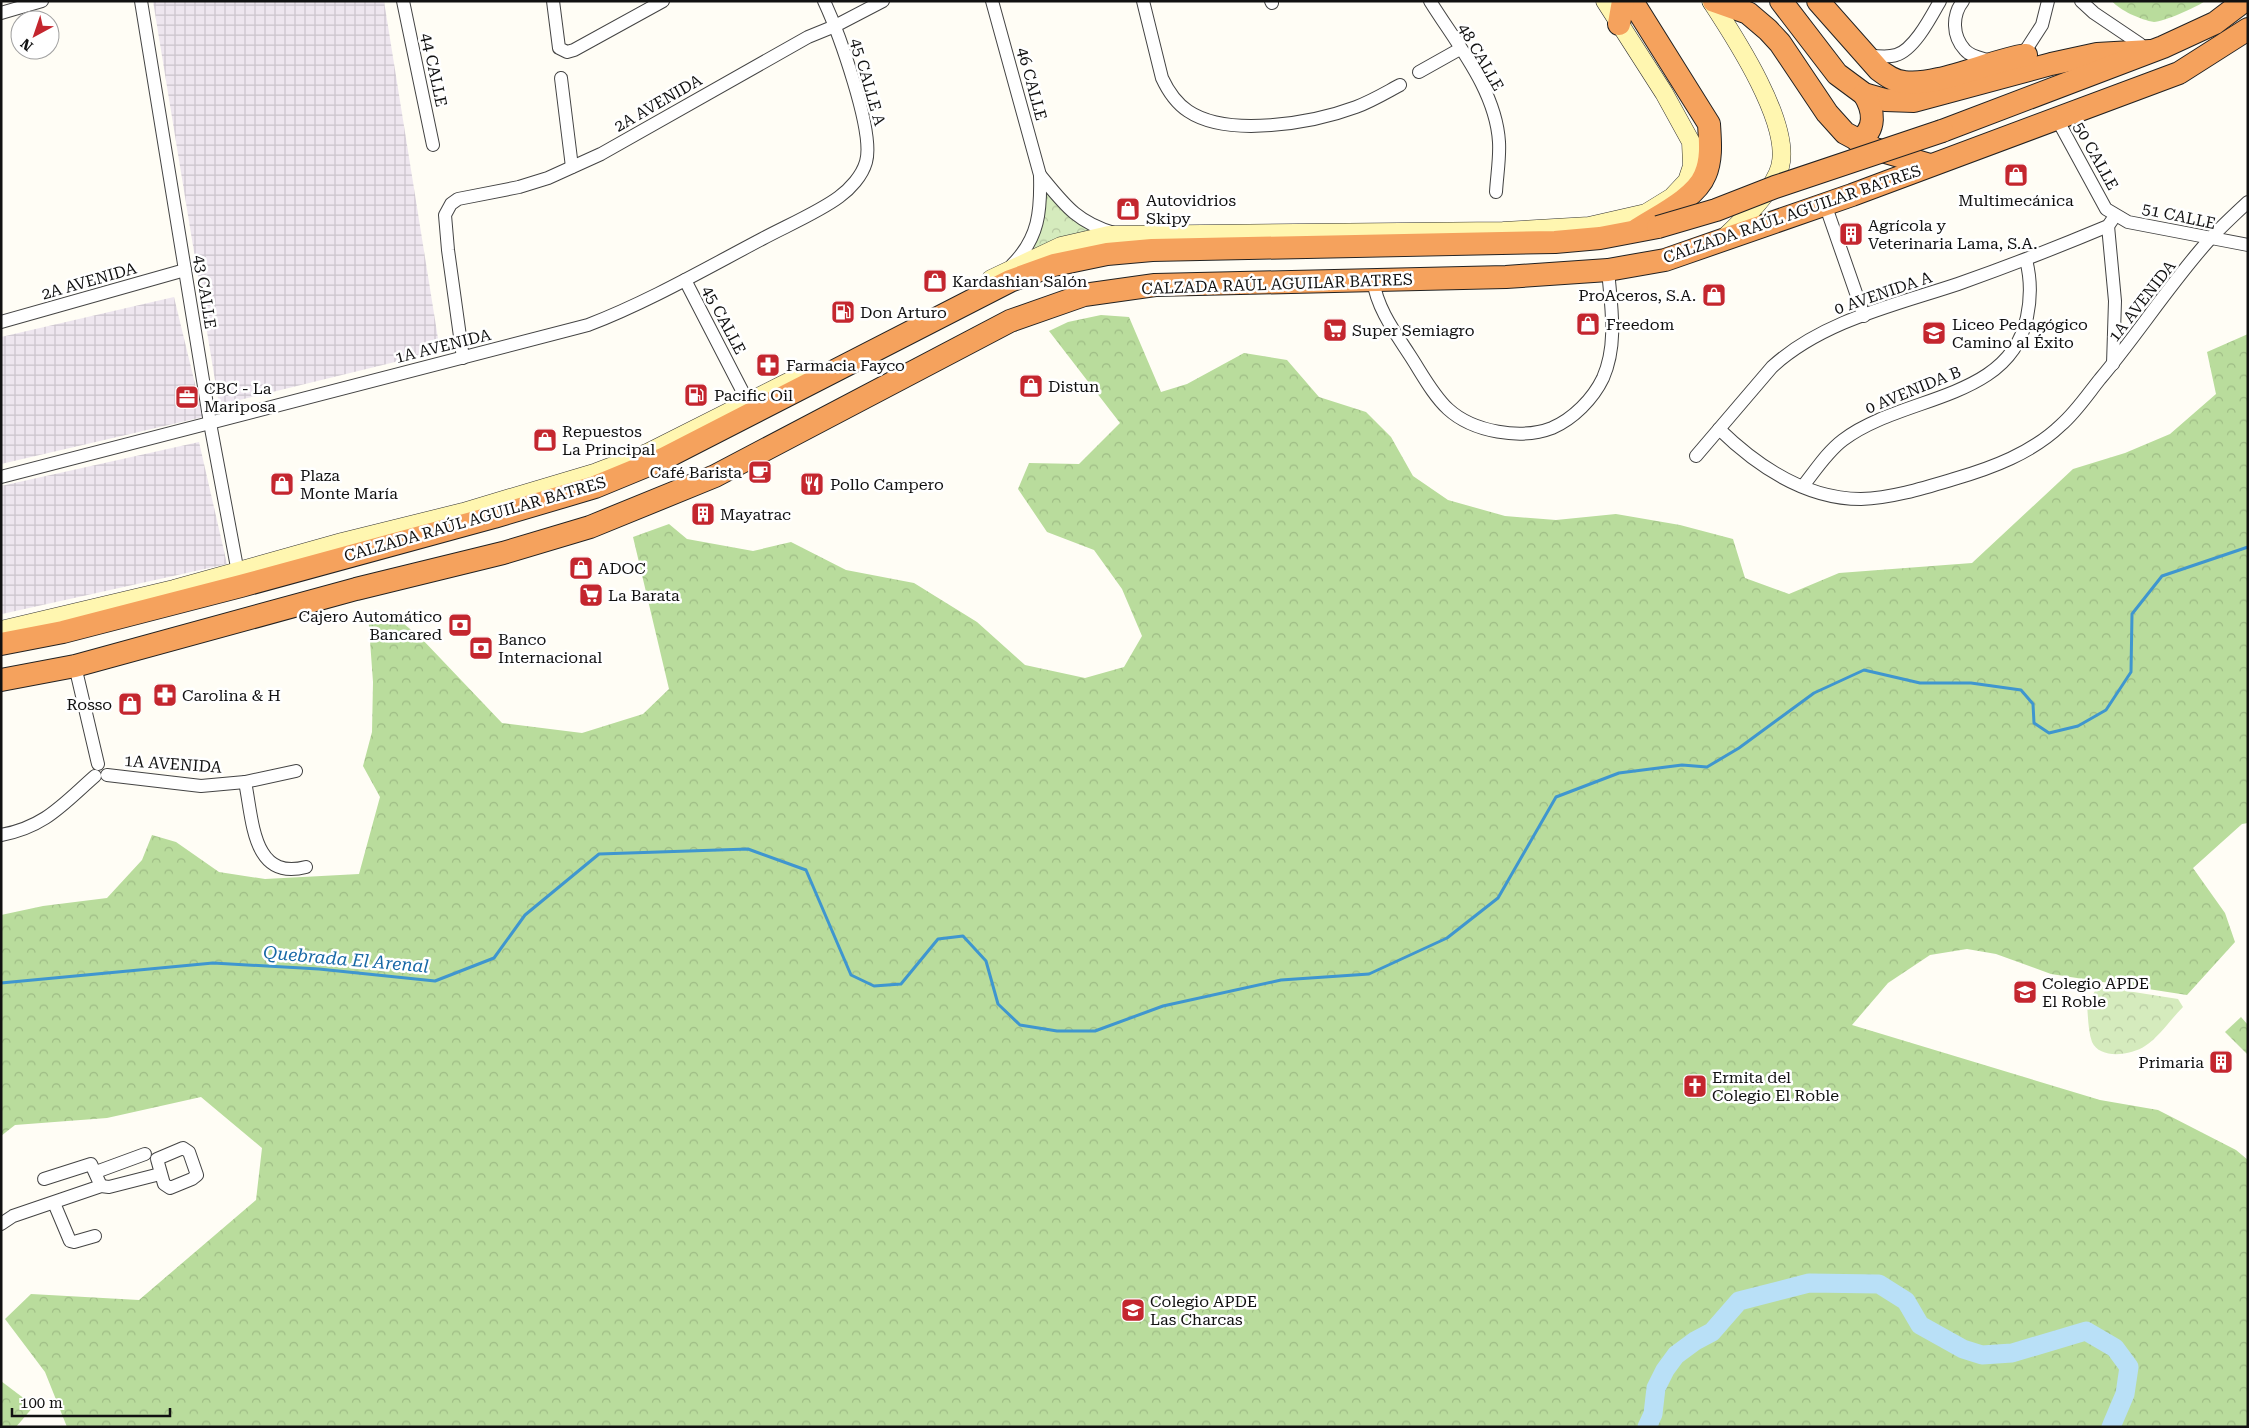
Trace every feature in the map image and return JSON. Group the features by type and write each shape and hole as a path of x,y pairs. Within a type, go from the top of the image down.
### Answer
{"highway":[{"path":"1619,24 1623,1"},
{"path":"1632,1 1709,124 1709,158 1704,177 1696,188 1659,214"},
{"path":"1713,1 1738,9 1756,19 1780,42 1827,113 1846,133 1858,141 1884,152 1930,165"},
{"path":"1782,1 1838,74 1864,94 1885,100 1914,101 2052,64 2097,54 2151,47"},
{"path":"1818,1 1865,55 1890,78 1910,82 1927,81 2022,56 2115,44 2151,47"},
{"name":"CALZADA RAÚL AGUILAR BATRES","path":"1,644 63,632 239,579 530,506 595,486 663,459 1010,281 1054,265 1107,254 1152,250 1507,244 1600,238 1659,214 1716,210 1776,187 1942,131 2215,23 2244,1"},
{"name":"CALZADA RAÚL AGUILAR BATRES","path":"1,680 75,666 356,589 503,553 590,527 715,476 1010,321 1084,295 1155,285 1506,277 1608,270 1665,260 1825,204 2180,73 2248,29"},
{"path":"1858,141 1867,134 1872,123 1871,107 1864,94"},
{"path":"1123,234 1152,250"},
{"path":"463,512 530,506"}],"street":[{"path":"1,13 42,1"},
{"name":"43 CALLE","path":"141,1 210,423 239,579"},
{"name":"44 CALLE","path":"403,1 433,144"},
{"path":"553,1 559,48 567,52 574,50 663,1"},
{"name":"45 CALLE A","path":"824,1 835,26 867,131 866,160 861,173"},
{"name":"2A AVENIDA","path":"463,358 445,215 451,204 458,199 548,178 601,154 808,37 835,26 883,1"},
{"name":"46 CALLE","path":"992,1 1040,175 1040,196 1034,233 1024,254 1007,271"},
{"path":"1142,1 1162,78 1168,90 1187,111 1219,123 1244,125 1290,123 1326,116 1381,96 1400,84"},
{"name":"48 CALLE","path":"1430,1 1487,97 1499,142 1496,192"},
{"path":"1,630 174,589 239,579 342,542 463,512 626,462 680,438 748,402 899,328 1007,271 1061,246 1095,237 1123,234 1503,231 1589,226 1659,214 1683,186 1690,172 1691,142 1664,93 1605,1"},
{"path":"1713,1 1758,78 1776,126 1782,153 1781,165 1775,179 1750,213 1720,242"},
{"path":"1865,55 1895,56 1903,52 1915,40 1940,1"},
{"path":"1963,1 1956,14 1954,29 1960,42 1965,50 1975,56 1996,62"},
{"path":"2022,56 2042,25 2048,1"},
{"path":"2081,1 2094,13 2151,47"},
{"path":"1419,72 1460,49"},
{"path":"561,78 572,167"},
{"name":"50 CALLE","path":"2057,119 2111,212"},
{"name":"1A AVENIDA","path":"1,477 588,325 614,315 685,280 838,198 852,185 861,173"},
{"name":"46 CALLE","path":"1040,175 1076,215 1089,224 1123,234"},
{"name":"1A AVENIDA","path":"1718,429 1752,459 1771,471 1803,486 1830,495 1848,498 1871,498 1928,487 1999,464 2040,442 2062,425 2113,364 2210,240 2248,202"},
{"path":"1825,204 1864,316"},
{"path":"2111,212 2108,226 2115,301 2113,364"},
{"name":"51 CALLE","path":"2111,212 2128,222 2210,240 2248,246"},
{"name":"0 AVENIDA A","path":"1696,456 1784,356 1826,330 2026,260 2108,226"},
{"name":"0 AVENIDA B","path":"1803,486 1833,448 1843,439 1882,418 1980,381 2008,359 2020,342 2029,307 2029,272 2026,260"},
{"name":"2A AVENIDA","path":"1,322 185,270"},
{"path":"1373,280 1375,297 1397,335 1448,409 1472,424 1485,428 1523,432 1546,430 1567,420 1581,408 1602,379 1610,352 1612,330 1608,270"},
{"name":"45 CALLE","path":"685,280 748,402"},
{"path":"1,835 26,830 44,820 101,776 93,768 98,764 75,666"},
{"name":"1A AVENIDA","path":"101,776 201,786 245,782 296,771"},
{"path":"245,782 255,830 264,857 270,864 281,869 293,870 306,867"},
{"path":"96,1172 145,1154"},
{"path":"44,1179 87,1164 93,1166 101,1186"},
{"path":"1,1224 13,1216 101,1186 110,1186 160,1174"},
{"path":"54,1203 70,1241 74,1242 95,1236"}],"shaded area":[{"path":"153,1 384,1 440,351 219,405"},
{"path":"174,297 203,417 1,464 1,337"},
{"path":"199,442 227,564 2,614 1,486"}],"green space":[{"path":"2112,1 2205,1 2180,14 2154,22 2131,14"},
{"path":"1040,175 1100,231 1024,257"},
{"path":"1101,315 1129,317 1161,392 1187,384 1244,353 1287,360 1319,397 1366,412 1391,437 1413,476 1448,500 1505,516 1556,520 1616,514 1680,525 1733,539 1745,578 1789,594 1839,573 1972,563 2073,469 2125,453 2170,434 2216,394 2207,352 2248,334 2248,823 2242,824 2193,868 2225,913 2235,942 2187,995 2051,974 1996,954 1967,949 1930,955 1888,983 1852,1025 2100,1100 2158,1110 2236,1150 2248,1160 2248,1427 67,1427 45,1372 5,1319 31,1294 139,1300 256,1200 262,1148 201,1097 107,1118 15,1125 1,1136 1,915 43,906 107,898 142,860 152,835 176,842 219,872 265,879 359,874 380,797 363,766 372,732 373,682 368,613 392,614 421,638 502,723 582,733 643,714 669,689 633,537 669,524 687,539 753,551 791,542 846,570 914,583 977,622 1025,665 1085,678 1124,667 1142,636 1122,589 1094,550 1047,532 1018,489 1029,463 1079,464 1120,423 1049,331 1068,322"},
{"path":"2102,987 2178,999 2183,1007 2160,1033 2145,1046 2132,1052 2109,1054 2096,1048 2092,1042 2088,1023 2087,1004 2095,991"},
{"path":"2241,1017 2248,1025 2248,1055 2225,1032"},
{"path":"1,1381 34,1406 16,1427 1,1427"}],"waterway":[{"name":"Quebrada El Arenal","path":"1,983 213,963 319,969 435,981 494,958 525,915 599,854 748,849 806,870 851,975 874,986 901,984 938,939 963,936 986,961 998,1004 1020,1025 1057,1031 1095,1031 1163,1006 1281,980 1369,974 1447,938 1498,898 1556,797 1619,773 1682,765 1707,767 1739,748 1814,693 1864,670 1920,683 1971,683 2021,690 2033,704 2034,723 2049,733 2078,726 2106,710 2131,672 2132,614 2162,576 2248,547"},
{"path":"1647,1427 1653,1414 1656,1388 1665,1370 1676,1355 1695,1341 1712,1332 1739,1301 1809,1283 1879,1284 1906,1301 1920,1325 1963,1349 1982,1355 2012,1353 2086,1331 2115,1348 2129,1367 2125,1394 2111,1427"}],"place":[{"name":"Multimecánica","path":"2016,175"},
{"name":"Autovidrios Skipy","path":"1128,209"},
{"name":"Agrícola y Veterinaria Lama, S.A.","path":"1851,234"},
{"name":"Kardashian Salón","path":"935,281"},
{"name":"ProAceros, S.A.","path":"1714,295"},
{"name":"Don Arturo","path":"843,312"},
{"name":"Freedom","path":"1588,324"},
{"name":"Super Semiagro","path":"1335,330"},
{"name":"Liceo Pedagógico Camino al Éxito","path":"1934,333"},
{"name":"Farmacia Fayco","path":"768,365"},
{"name":"Distun","path":"1031,386"},
{"name":"Pacific Oil","path":"696,395"},
{"name":"CBC - La Mariposa","path":"187,397"},
{"name":"Repuestos La Principal","path":"545,440"},
{"name":"Café Barista","path":"760,472"},
{"name":"Plaza Monte María","path":"282,484"},
{"name":"Pollo Campero","path":"812,484"},
{"name":"Mayatrac","path":"703,514"},
{"name":"ADOC","path":"581,568"},
{"name":"La Barata","path":"591,595"},
{"name":"Cajero Automático Bancared","path":"460,625"},
{"name":"Banco Internacional","path":"481,648"},
{"name":"Carolina & H","path":"165,695"},
{"name":"Rosso","path":"130,704"},
{"name":"Colegio APDE El Roble","path":"2025,992"},
{"name":"Primaria","path":"2221,1062"},
{"name":"Ermita del Colegio El Roble","path":"1695,1086"},
{"name":"Colegio APDE Las Charcas","path":"1133,1310"}]}
